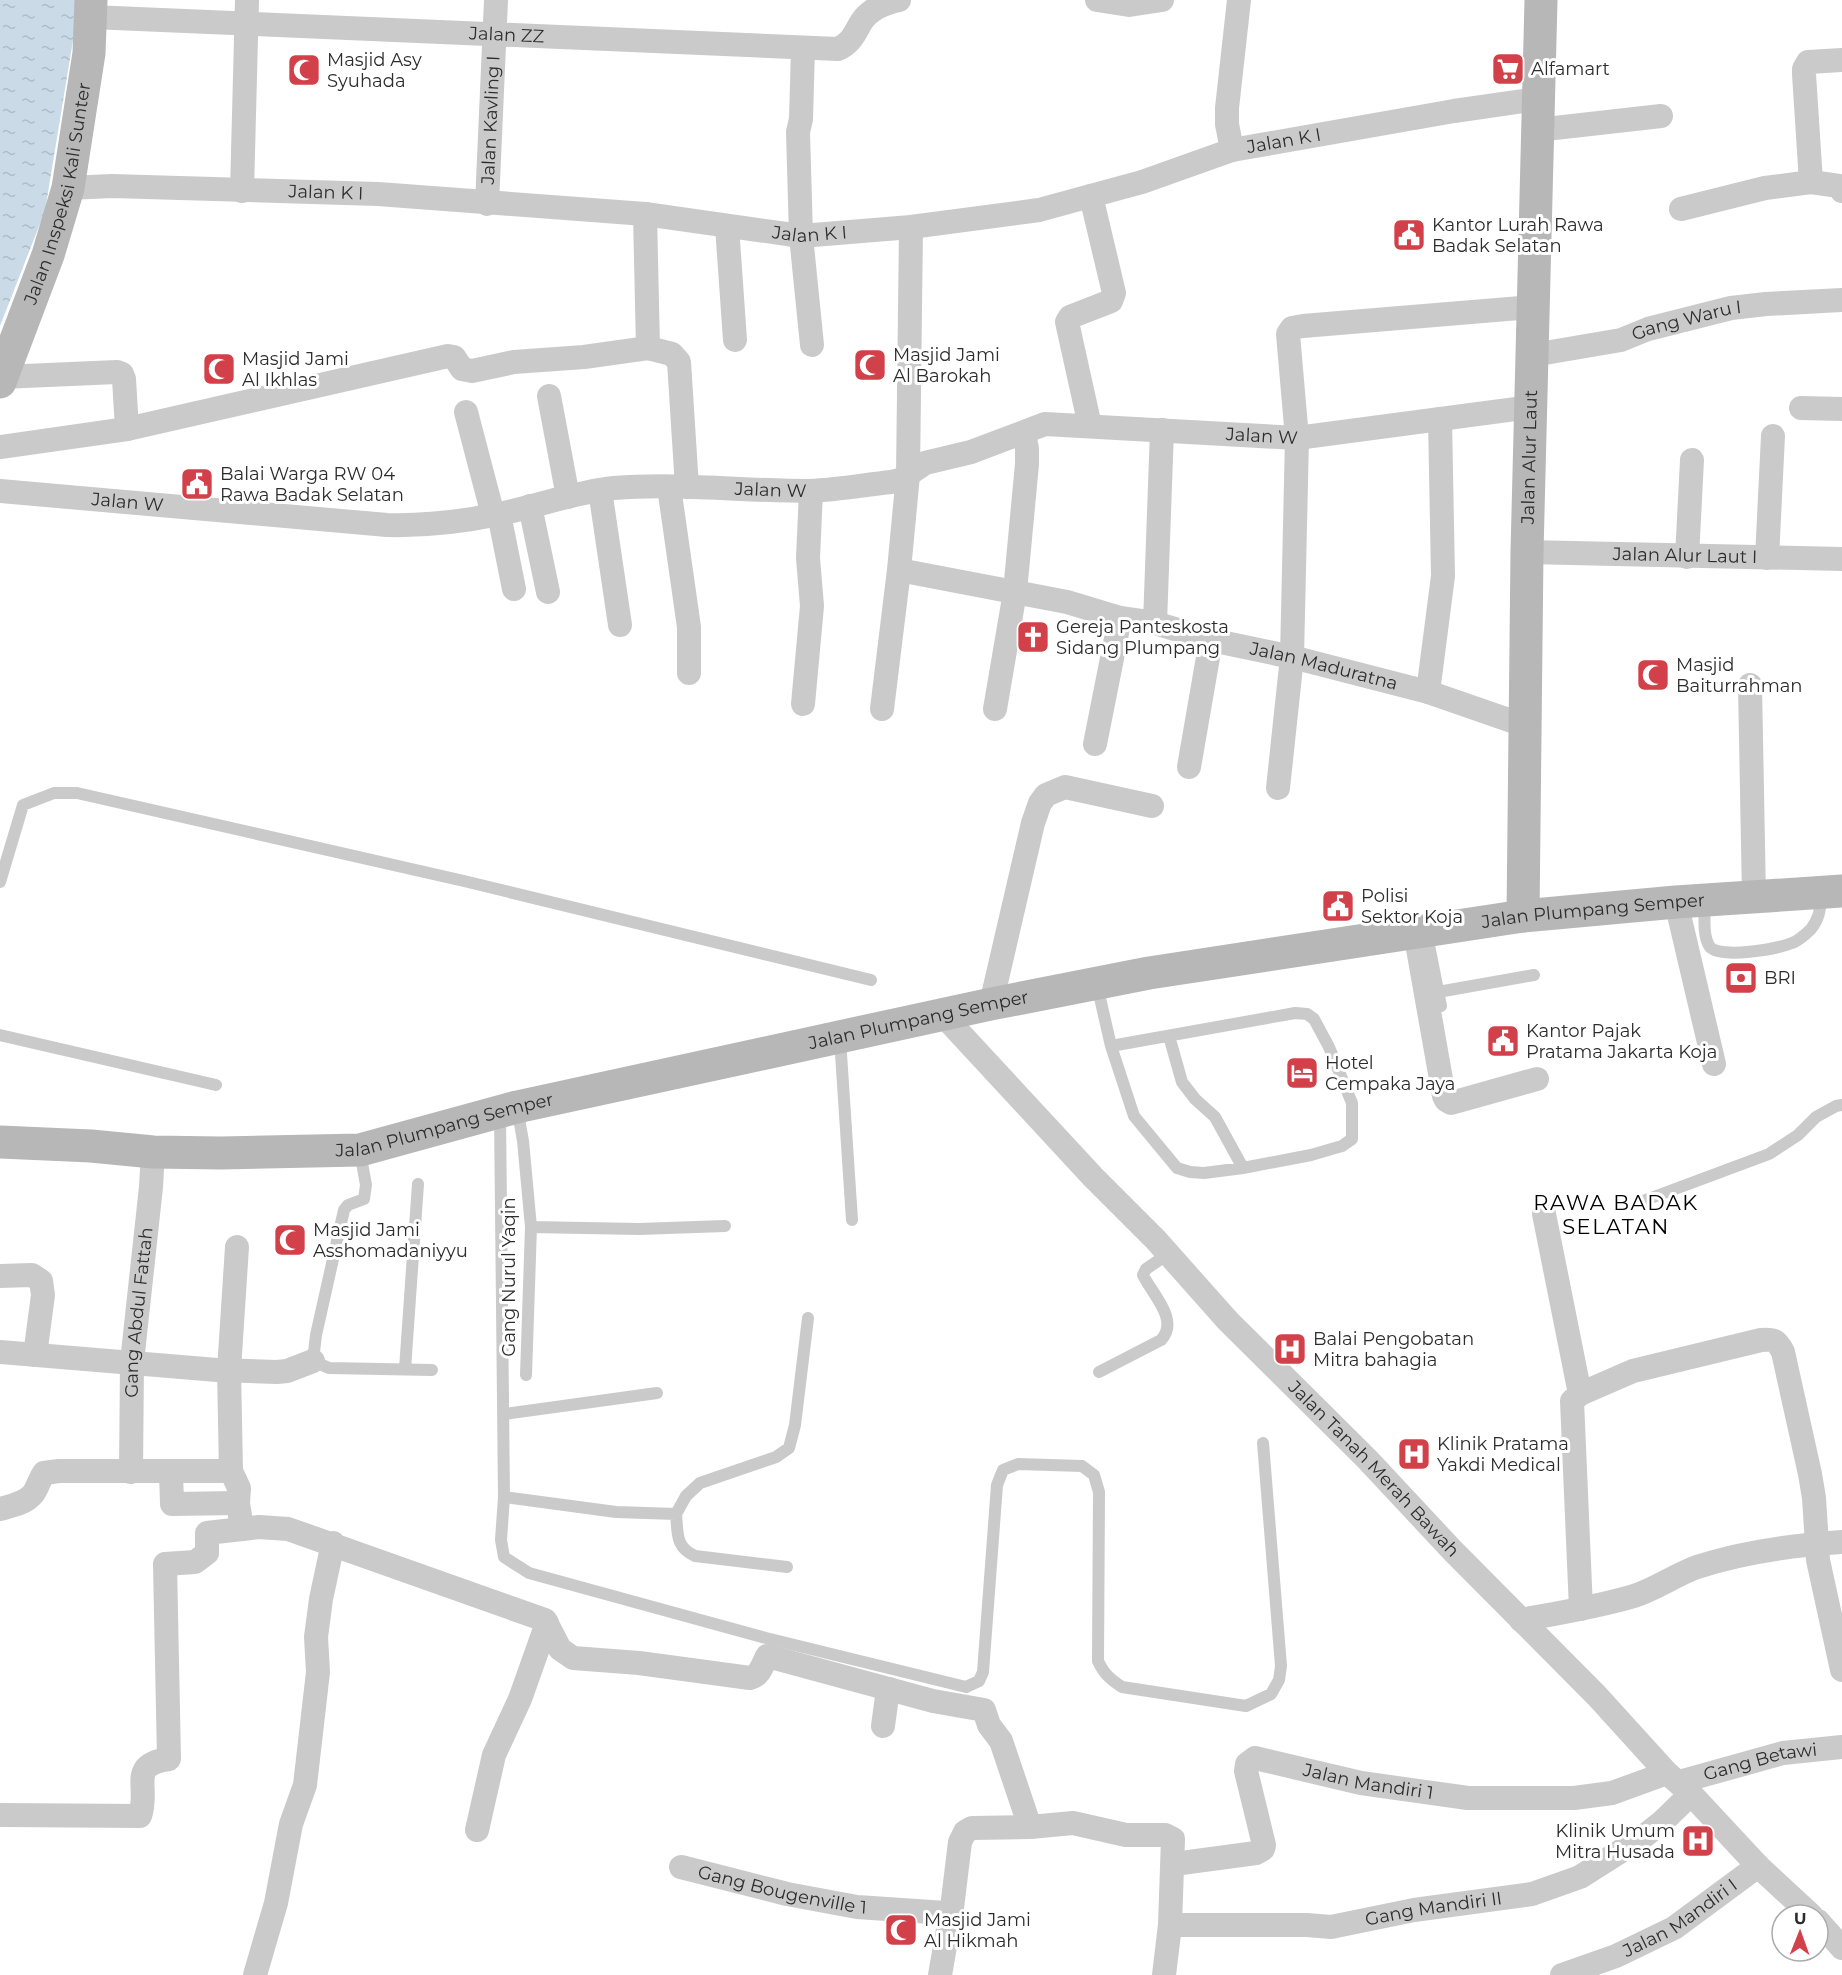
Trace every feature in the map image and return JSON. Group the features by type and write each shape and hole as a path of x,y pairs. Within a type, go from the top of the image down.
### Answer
{"main road":[{"name":"Jalan Alur Laut","path":"1523,916 1527,552 1537,115 1542,0"},
{"name":"Jalan Inspeksi Kali Sunter","path":"1,380 48,255 68,188 89,53 91,9"},
{"name":"Jalan Plumpang Semper","path":"0,1142 91,1146 153,1152 360,1150 508,1110 991,1004 1149,974 1523,916 1690,901 1832,892"}],"street":[{"path":"242,191 247,0"},
{"name":"Jalan Kavling I","path":"487,204 496,0"},
{"name":"Jalan ZZ","path":"91,9 246,24 838,49 846,46 864,19 874,10 883,3 899,0"},
{"path":"1097,0 1129,5 1162,0"},
{"path":"1232,150 1227,124 1227,108 1239,0"},
{"path":"803,48 801,119 798,132 801,236 812,345"},
{"path":"1811,182 1804,69 1808,62 1842,60"},
{"name":"Jalan K I","path":"68,188 112,186 378,194 487,204 645,214 801,236 911,227 1039,210 1142,182 1232,150 1454,111 1537,115 1661,116"},
{"path":"1681,209 1765,188 1811,182 1833,183 1842,191"},
{"path":"1090,426 1067,322 1070,317 1111,300 1114,293 1091,196"},
{"path":"645,214 648,348"},
{"path":"727,226 735,340"},
{"path":"882,709 908,475 911,227"},
{"name":"Gang Waru I","path":"1533,355 1621,340 1648,329 1731,308 1842,300"},
{"path":"1278,788 1292,657 1297,438 1288,334 1292,328 1533,307"},
{"path":"0,447 127,429 448,356 453,357 462,369 472,371 514,362 584,357 648,348 672,354 679,362 678,487 689,627 689,673"},
{"path":"1,380 117,372 124,379 127,429"},
{"path":"549,396 568,497"},
{"name":"Jalan W","path":"0,491 418,526 453,523 496,515 600,490 678,487 811,490 891,482 908,475 925,463 971,452 1045,424 1297,438 1531,407"},
{"path":"1800,408 1842,410"},
{"path":"466,412 496,515 514,589"},
{"path":"1428,692 1443,576 1440,419"},
{"path":"1155,623 1162,430"},
{"path":"995,709 1016,592 1027,464 1024,433"},
{"path":"1767,558 1773,436"},
{"path":"1687,556 1692,460"},
{"path":"600,490 620,625"},
{"path":"803,704 812,606 808,558 811,490"},
{"path":"530,506 548,592"},
{"name":"Jalan Alur Laut I","path":"1527,552 1842,559"},
{"name":"Jalan Maduratna","path":"899,570 1067,602 1120,618 1155,623 1212,640 1292,657 1428,692 1526,726"},
{"path":"1095,744 1120,618"},
{"path":"1189,767 1212,640"},
{"path":"1750,685 1754,897"},
{"path":"991,1004 1033,823 1040,803 1046,795 1065,787 1152,806"},
{"path":"1690,901 1714,1064"},
{"path":"1421,931 1446,1100 1451,1103 1537,1079"},
{"name":"Jalan Tanah Merah Bawah","path":"943,1015 1093,1177 1168,1254 1228,1322 1367,1459 1758,1866 1798,1903"},
{"name":"Gang Abdul Fattah","path":"131,1472 132,1362 153,1152"},
{"path":"1544,1214 1580,1394"},
{"path":"237,1247 229,1370 231,1471 239,1488 238,1503 242,1529"},
{"path":"0,1276 32,1275 41,1281 43,1295 35,1355"},
{"path":"1581,1609 1572,1401 1580,1394 1633,1371 1773,1339 1778,1342 1783,1352 1810,1474 1814,1498 1815,1544 1821,1583 1842,1670"},
{"path":"0,1352 277,1372 287,1371 313,1361"},
{"path":"0,1509 23,1502 33,1494 44,1473 59,1471 231,1471"},
{"path":"171,1472 172,1504 238,1503"},
{"path":"0,1815 140,1816 144,1770 151,1761 169,1759 165,1564 195,1562 207,1553 207,1533 259,1527 288,1529 333,1543 545,1620 560,1649 573,1658 639,1663 750,1678 759,1673 767,1656 933,1701 984,1710 989,1725 1001,1741 1011,1777 1030,1827"},
{"path":"1521,1620 1636,1596 1695,1568 1734,1557 1842,1542"},
{"path":"255,1975 276,1903 291,1824 305,1785 318,1672 318,1627 321,1599 333,1543"},
{"path":"477,1830 494,1755 520,1699 547,1623"},
{"path":"883,1726 888,1689"},
{"name":"Gang Betawi","path":"1679,1783 1783,1753 1842,1747"},
{"name":"Jalan Mandiri 1","path":"1174,1864 1256,1853 1263,1850 1264,1845 1246,1771 1247,1764 1255,1758 1361,1783 1467,1798 1574,1798 1679,1783"},
{"name":"Gang Mandiri II","path":"1170,1925 1331,1927 1414,1910 1532,1894 1580,1877 1643,1837 1662,1822 1679,1783"},
{"path":"940,1975 952,1910 960,1842 965,1832 972,1828 1030,1827 1073,1822 1126,1834 1165,1834 1173,1839 1173,1899 1164,1975"},
{"name":"Jalan Mandiri I","path":"1563,1975 1616,1956 1674,1928 1758,1866"},
{"name":"Gang Bougenville 1","path":"681,1868 786,1894 857,1907 942,1913 952,1910"},
{"path":"1830,1934 1842,1948"}],"lane":[{"path":"0,882 23,805 54,793 77,793 464,881 872,980"},
{"path":"1690,901 1705,927 1709,945 1716,952 1740,953 1792,943 1810,930 1832,892"},
{"path":"1421,931 1441,1006"},
{"path":"1438,992 1534,975"},
{"path":"1096,984 1112,1046 1134,1116 1177,1168 1204,1173 1243,1168 1311,1155 1342,1146 1352,1139 1352,1103 1329,1047 1314,1019 1307,1014 1295,1013 1112,1046"},
{"path":"0,1035 216,1085"},
{"path":"1169,1036 1182,1082 1195,1099 1215,1117 1243,1168"},
{"path":"840,1038 852,1220"},
{"path":"1643,1201 1769,1154 1798,1135 1816,1117 1836,1106 1842,1106"},
{"path":"508,1110 504,1497 501,1540 504,1557 529,1574 766,1638 966,1687 979,1681 983,1672 997,1485 1003,1470 1018,1464 1082,1466 1094,1475 1099,1492 1098,1660 1102,1671 1122,1687 1246,1706 1271,1694 1279,1680 1281,1666 1263,1443"},
{"name":"Gang Nurul Yaqin","path":"508,1110 523,1141 531,1227 526,1375"},
{"path":"360,1150 366,1185 364,1199 348,1205 344,1210 316,1335 313,1361 329,1368 432,1370"},
{"path":"405,1369 418,1184"},
{"path":"531,1227 639,1229 725,1226"},
{"path":"1099,1372 1161,1340 1167,1334 1168,1321 1143,1275 1146,1269 1168,1254"},
{"path":"786,1567 695,1556 685,1551 680,1543 676,1514 686,1496 700,1483 776,1457 789,1448 795,1425 808,1318"},
{"path":"504,1414 657,1393"},
{"path":"504,1497 616,1512 676,1514"}],"water":[{"path":"0,0 75,0 76,22 45,211 0,326"}],"place":[{"name":"Alfamart","path":"1508,69"},
{"name":"Masjid Asy Syuhada","path":"304,70"},
{"name":"Kantor Lurah Rawa Badak Selatan","path":"1409,235"},
{"name":"Masjid Jami Al Barokah","path":"870,365"},
{"name":"Masjid Jami Al Ikhlas","path":"219,369"},
{"name":"Balai Warga RW 04 Rawa Badak Selatan","path":"197,484"},
{"name":"Gereja Panteskosta Sidang Plumpang","path":"1033,637"},
{"name":"Masjid Baiturrahman","path":"1653,675"},
{"name":"Polisi Sektor Koja","path":"1338,906"},
{"name":"BRI","path":"1741,978"},
{"name":"Kantor Pajak Pratama Jakarta Koja","path":"1503,1041"},
{"name":"Hotel Cempaka Jaya","path":"1302,1073"},
{"name":"Masjid Jami Asshomadaniyyu","path":"290,1240"},
{"name":"Balai Pengobatan Mitra bahagia","path":"1290,1349"},
{"name":"Klinik Pratama Yakdi Medical","path":"1414,1454"},
{"name":"Klinik Umum Mitra Husada","path":"1698,1841"},
{"name":"Masjid Jami Al Hikmah","path":"901,1930"}],"district":[{"name":"RAWA BADAK SELATAN","path":"1616,1215"}]}
